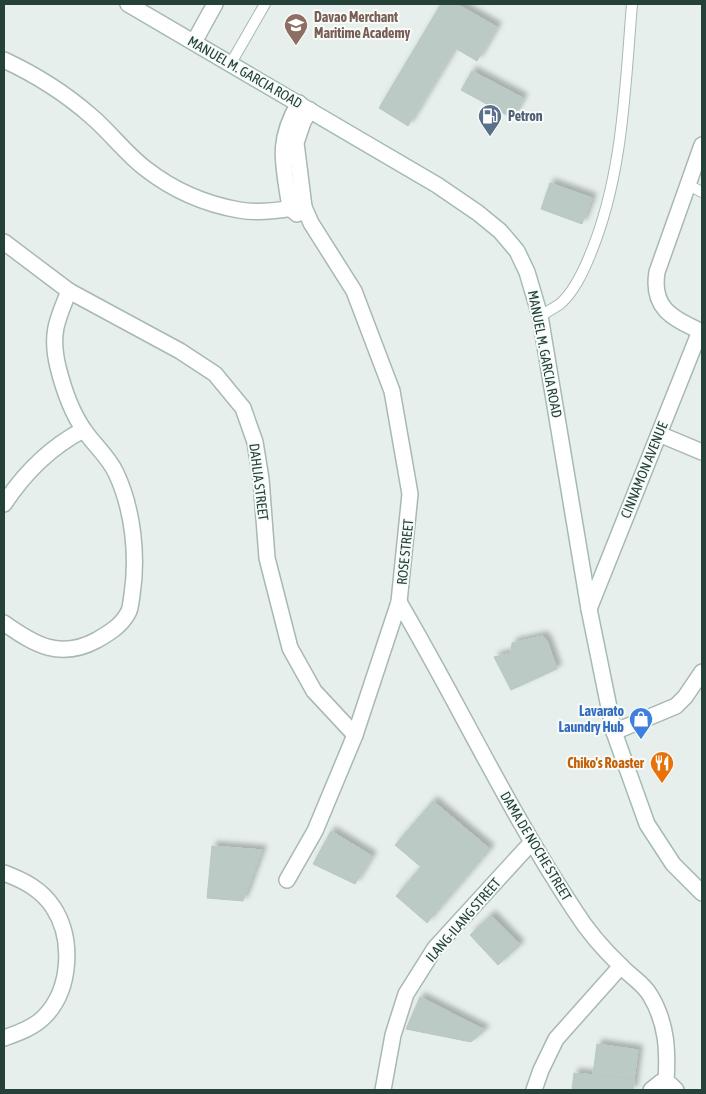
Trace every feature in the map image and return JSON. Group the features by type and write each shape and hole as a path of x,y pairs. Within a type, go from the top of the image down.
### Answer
{"street":[{"name":"MANUEL M. GARCIA ROAD","path":"128,4 437,184 500,231 517,251 527,272 540,316 589,609 614,732 647,824 672,864 702,893"},
{"path":"194,42 215,4"},
{"path":"4,60 50,86 90,115 145,168 180,191 212,204 240,210 255,212 297,208"},
{"name":"ROSE STREET","path":"287,880 315,831 355,735 399,602 410,494 392,391 354,291 311,223 297,208 296,143 303,122 305,107"},
{"path":"701,332 668,314 659,304 655,283 657,272 702,145"},
{"name":"DAHLIA STREET","path":"4,242 69,291 187,355 215,374 243,408 255,442 261,479 267,558 290,648 314,691 355,735"},
{"path":"4,623 21,636 48,649 68,649 85,647 112,632 129,612 135,578 136,546 127,511 116,473 83,430 59,368 54,349 53,334 56,322 69,291"},
{"name":"CINNAMON AVENUE","path":"589,609 701,332"},
{"path":"4,504 17,484 57,444 83,430"},
{"path":"659,434 702,452"},
{"name":"DAMA DE NOCHE STREET","path":"399,602 432,659 531,843 576,913 621,966 636,978 650,994 666,1036 671,1086"},
{"path":"614,732 676,706 685,697 702,672"},
{"name":"ILANG-ILANG STREET","path":"384,1090 393,1035 406,994 435,948 531,843"},
{"path":"4,873 26,882 53,907 65,931 66,967 59,997 44,1018 25,1031 4,1038"},
{"path":"534,1090 556,1039 621,966"},
{"path":"651,1090 656,1084 671,1086"}],"lane":[{"path":"231,63 265,4"},
{"path":"540,316 560,303 574,286 598,237 610,191 621,132 632,4"},
{"path":"688,185 702,192"}],"building":[{"path":"441,4 457,4 497,27 477,61 455,48 408,126 379,108"},
{"path":"472,71 523,98 512,118 461,90"},
{"path":"550,183 592,198 582,224 541,209"},
{"path":"543,636 547,641 557,669 511,690 494,657 511,653 512,643"},
{"path":"433,801 490,849 427,923 396,896 421,867 395,845"},
{"path":"331,831 372,856 355,884 313,864"},
{"path":"212,846 262,850 243,901 207,898"},
{"path":"491,915 520,945 498,965 470,935"},
{"path":"420,997 485,1030 471,1042 406,1029"},
{"path":"597,1044 638,1050 634,1079 593,1074"},
{"path":"574,1073 634,1079 633,1090 572,1090"}],"place":[{"name":"Davao Merchant Maritime Academy","path":"296,46"},
{"name":"Petron","path":"490,137"},
{"name":"Lavarato Laundry Hub","path":"641,740"},
{"name":"Chiko's Roaster","path":"662,784"}]}
